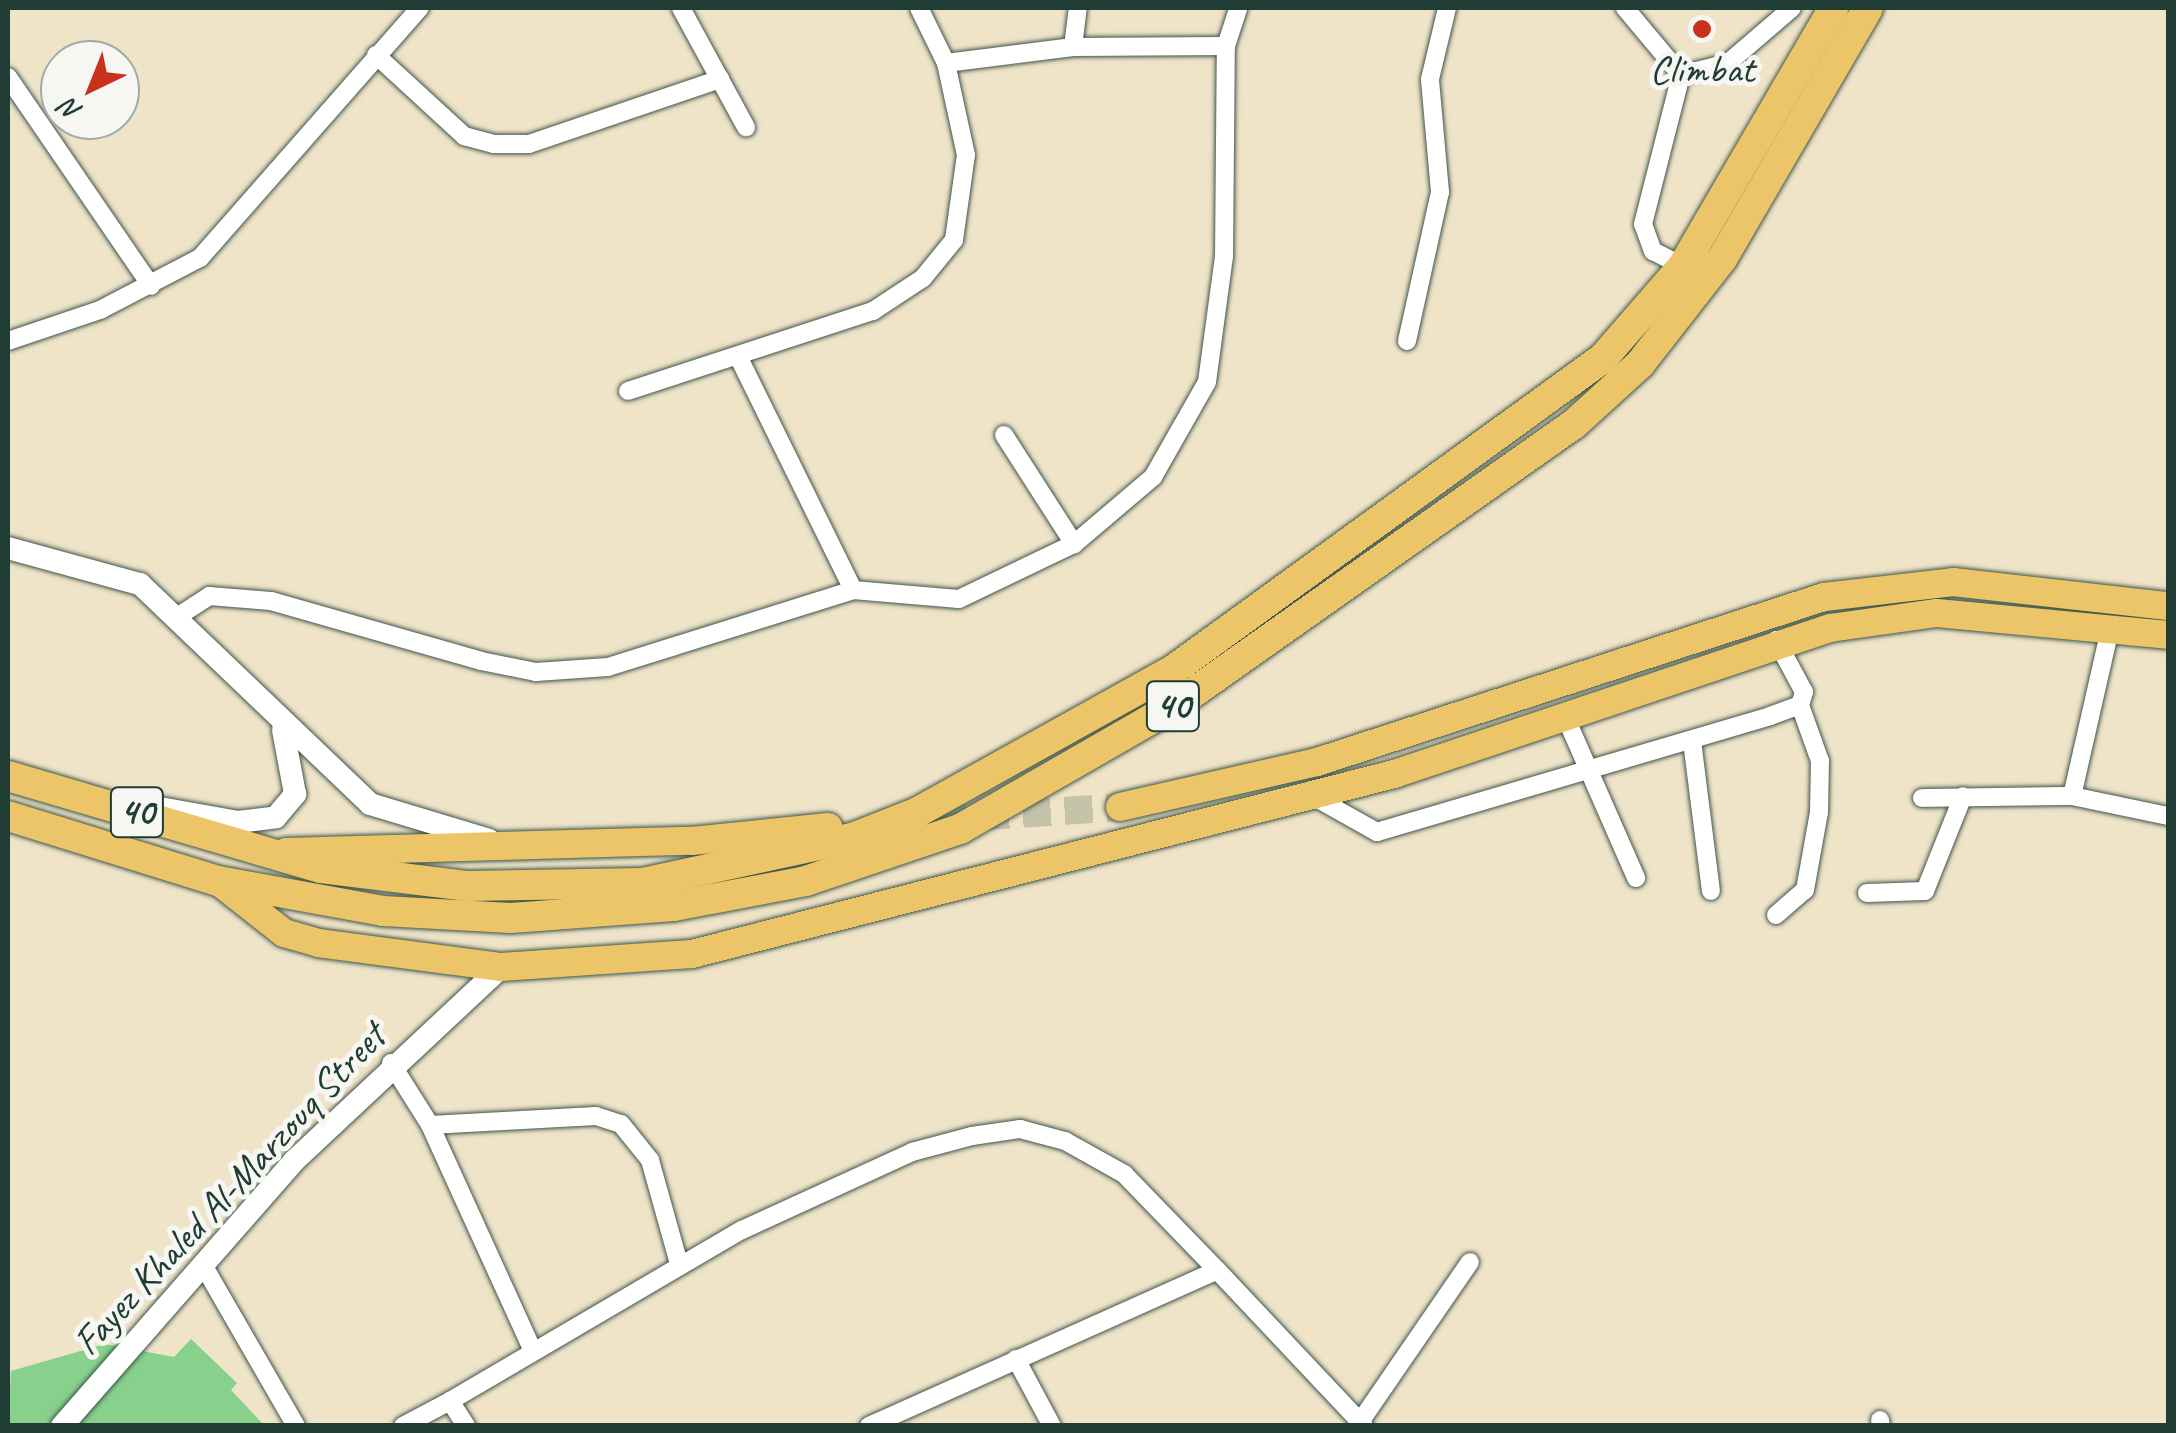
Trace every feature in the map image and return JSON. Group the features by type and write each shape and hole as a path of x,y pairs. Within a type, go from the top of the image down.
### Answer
{"highway":[{"name":"40","path":"8,776 338,872 468,886 644,883 839,841 916,814 1176,668 1557,398 1683,266 1834,8"},
{"name":"40","path":"8,816 218,881 446,917 608,914 806,881 1008,805 1319,605 1573,425 1640,364 1722,259 1868,8"}],"main road":[{"path":"1120,807 1317,762 1824,597 1953,582 2168,606"},
{"path":"218,881 301,938 501,967 587,967 750,942 1308,793 1565,716 1776,640 1913,614 2168,634"},
{"path":"266,851 394,855 502,842 692,841 828,826"}],"street":[{"path":"8,340 151,286 200,258 420,8"},
{"path":"681,8 746,126"},
{"path":"628,391 738,358 873,310 923,278 954,240 966,156 946,63 918,8"},
{"path":"1073,47 1078,8"},
{"path":"180,616 209,596 275,601 536,672 608,667 853,590 937,604 1074,544 1153,477 1206,382 1224,257 1226,46 1238,8"},
{"path":"1407,341 1440,192 1430,79 1447,8"},
{"path":"1626,8 1681,74"},
{"path":"1681,74 1728,63 1792,8"},
{"path":"946,63 1073,47 1226,46"},
{"path":"376,55 464,136 494,144 548,138 720,78"},
{"path":"1681,74 1643,224 1653,252 1683,266"},
{"path":"8,76 151,286"},
{"path":"738,358 853,590"},
{"path":"1004,435 1074,544"},
{"path":"8,548 117,572 180,616 283,730 370,804 502,842"},
{"path":"2072,796 2110,629"},
{"path":"1776,640 1804,692 1800,705 1820,760 1819,812 1805,890 1776,916"},
{"path":"1308,793 1377,832 1585,774 1800,705"},
{"path":"1565,716 1585,774 1636,878"},
{"path":"104,802 238,822 276,817 295,794 283,730"},
{"path":"1692,741 1711,891"},
{"path":"1867,893 1925,890 1963,796"},
{"path":"1922,798 2072,796 2168,816"},
{"name":"Fayez Khaled Al-Marzouq Street","path":"62,1426 391,1063 501,967"},
{"path":"391,1063 430,1125 532,1352"},
{"path":"430,1125 596,1116 621,1124 650,1160 679,1264"},
{"path":"403,1426 679,1264 912,1152 1020,1129 1124,1174 1362,1424 1470,1262"},
{"path":"206,1270 296,1426"},
{"path":"869,1426 1217,1270"},
{"path":"1016,1359 1052,1426"},
{"path":"450,1401 466,1426"}],"green space":[{"path":"191,1339 237,1383 231,1390 264,1425 8,1426 11,1371 105,1344 174,1357"}],"tunnel":[{"path":"897,822 1120,807"}],"place":[{"name":"Climbat","path":"1702,29"}]}
